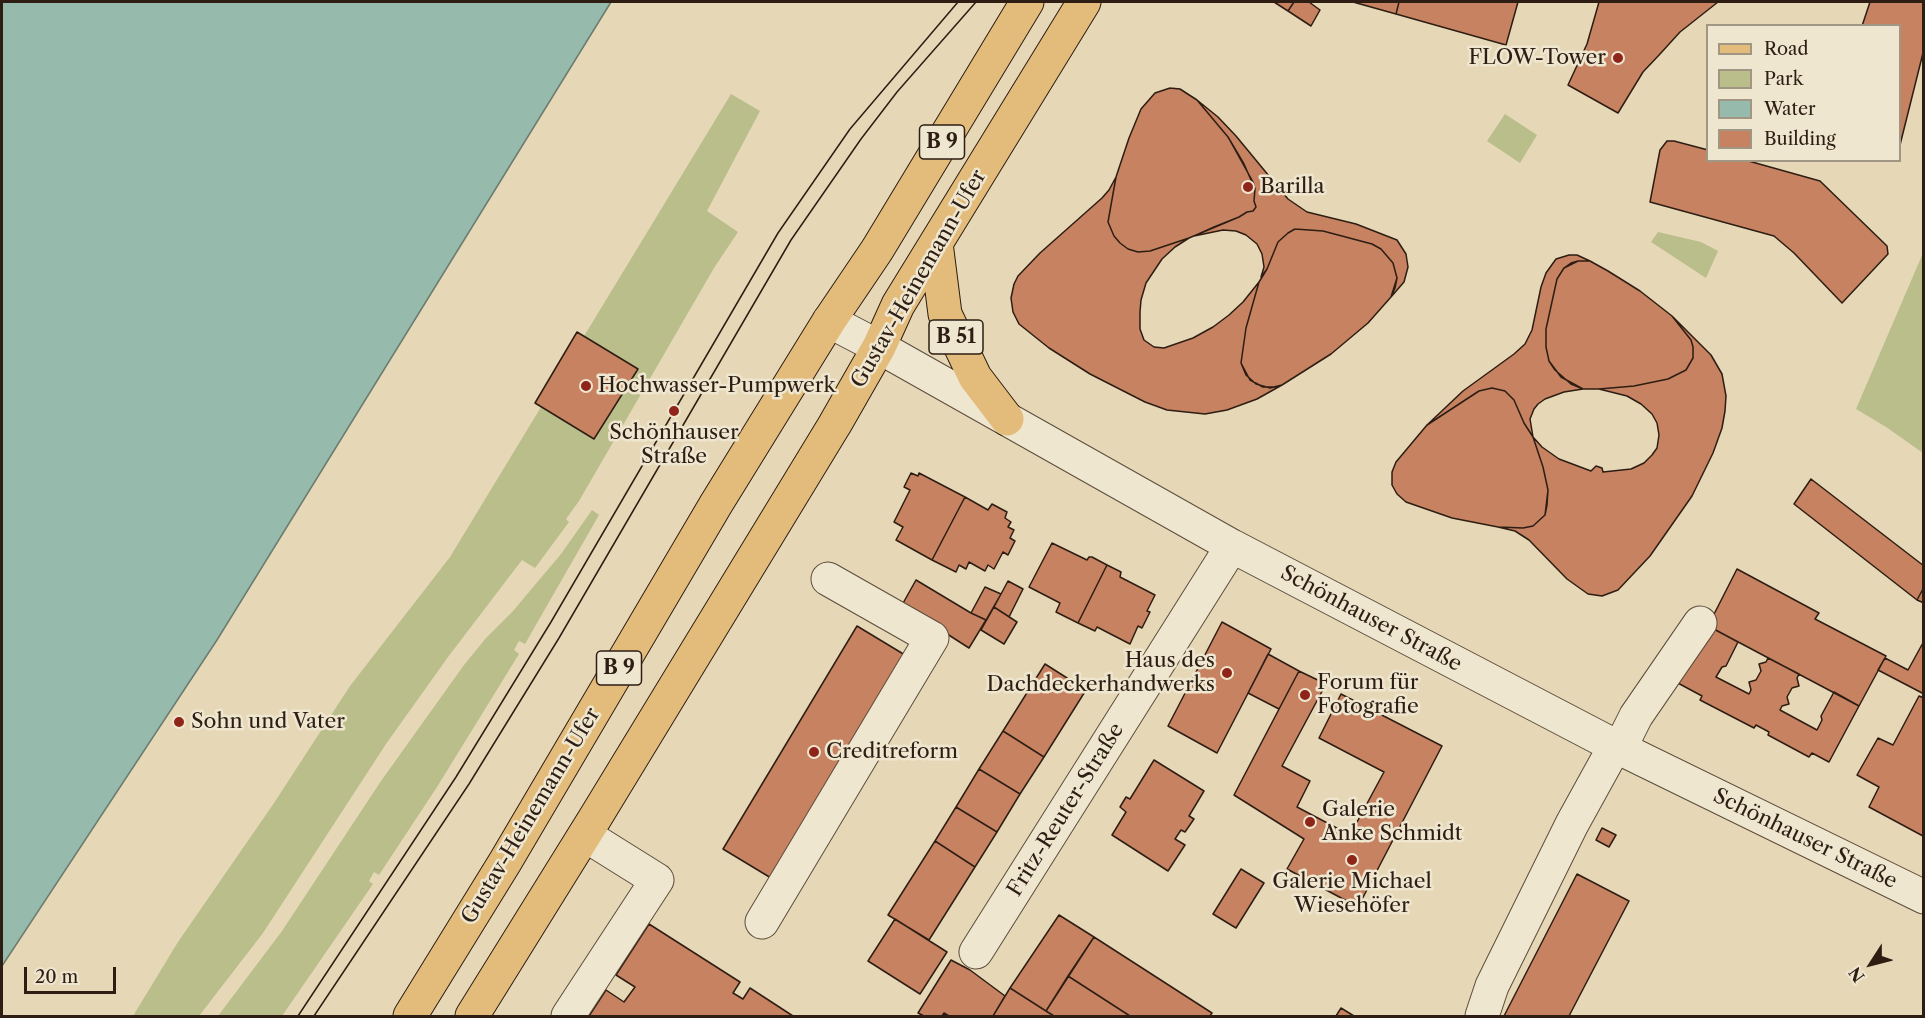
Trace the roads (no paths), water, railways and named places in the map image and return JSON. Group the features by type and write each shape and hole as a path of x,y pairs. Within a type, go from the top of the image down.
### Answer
{"main road":[{"name":"Gustav-Heinemann-Ufer","path":"410,1017 511,852 716,504 877,250 1027,2"},
{"name":"Gustav-Heinemann-Ufer","path":"472,1017 835,424 879,346 898,305 1084,2"},
{"name":"B 51","path":"936,243 945,314 975,377 1007,419"}],"street":[{"name":"Schönhauser Straße","path":"830,321 879,346 1232,546 1618,747 1923,897"},
{"name":"Fritz-Reuter-Straße","path":"976,952 1232,546"},
{"path":"762,922 932,638 828,579"},
{"path":"1482,1017 1492,986 1572,824 1636,716 1700,623"},
{"path":"568,1017 657,880 585,835"}],"water":[{"path":"2,2 611,2 217,640 2,966"}],"tram line":[{"path":"298,1016 456,777 551,622 778,233 850,129 958,2"},
{"path":"314,1016 469,784 559,638 791,240 861,139 897,92 976,2"}],"place":[{"name":"FLOW-Tower","path":"1618,58"},
{"name":"Barilla","path":"1248,187"},
{"name":"Hochwasser-Pumpwerk","path":"586,386"},
{"name":"Schönhauser Straße","path":"674,411"},
{"name":"Haus des Dachdeckerhandwerks","path":"1227,673"},
{"name":"Forum für Fotografie","path":"1305,695"},
{"name":"Sohn und Vater","path":"179,722"},
{"name":"Creditreform","path":"814,752"},
{"name":"Galerie Anke Schmidt","path":"1310,822"},
{"name":"Galerie Michael Wiesehöfer","path":"1352,860"}]}
